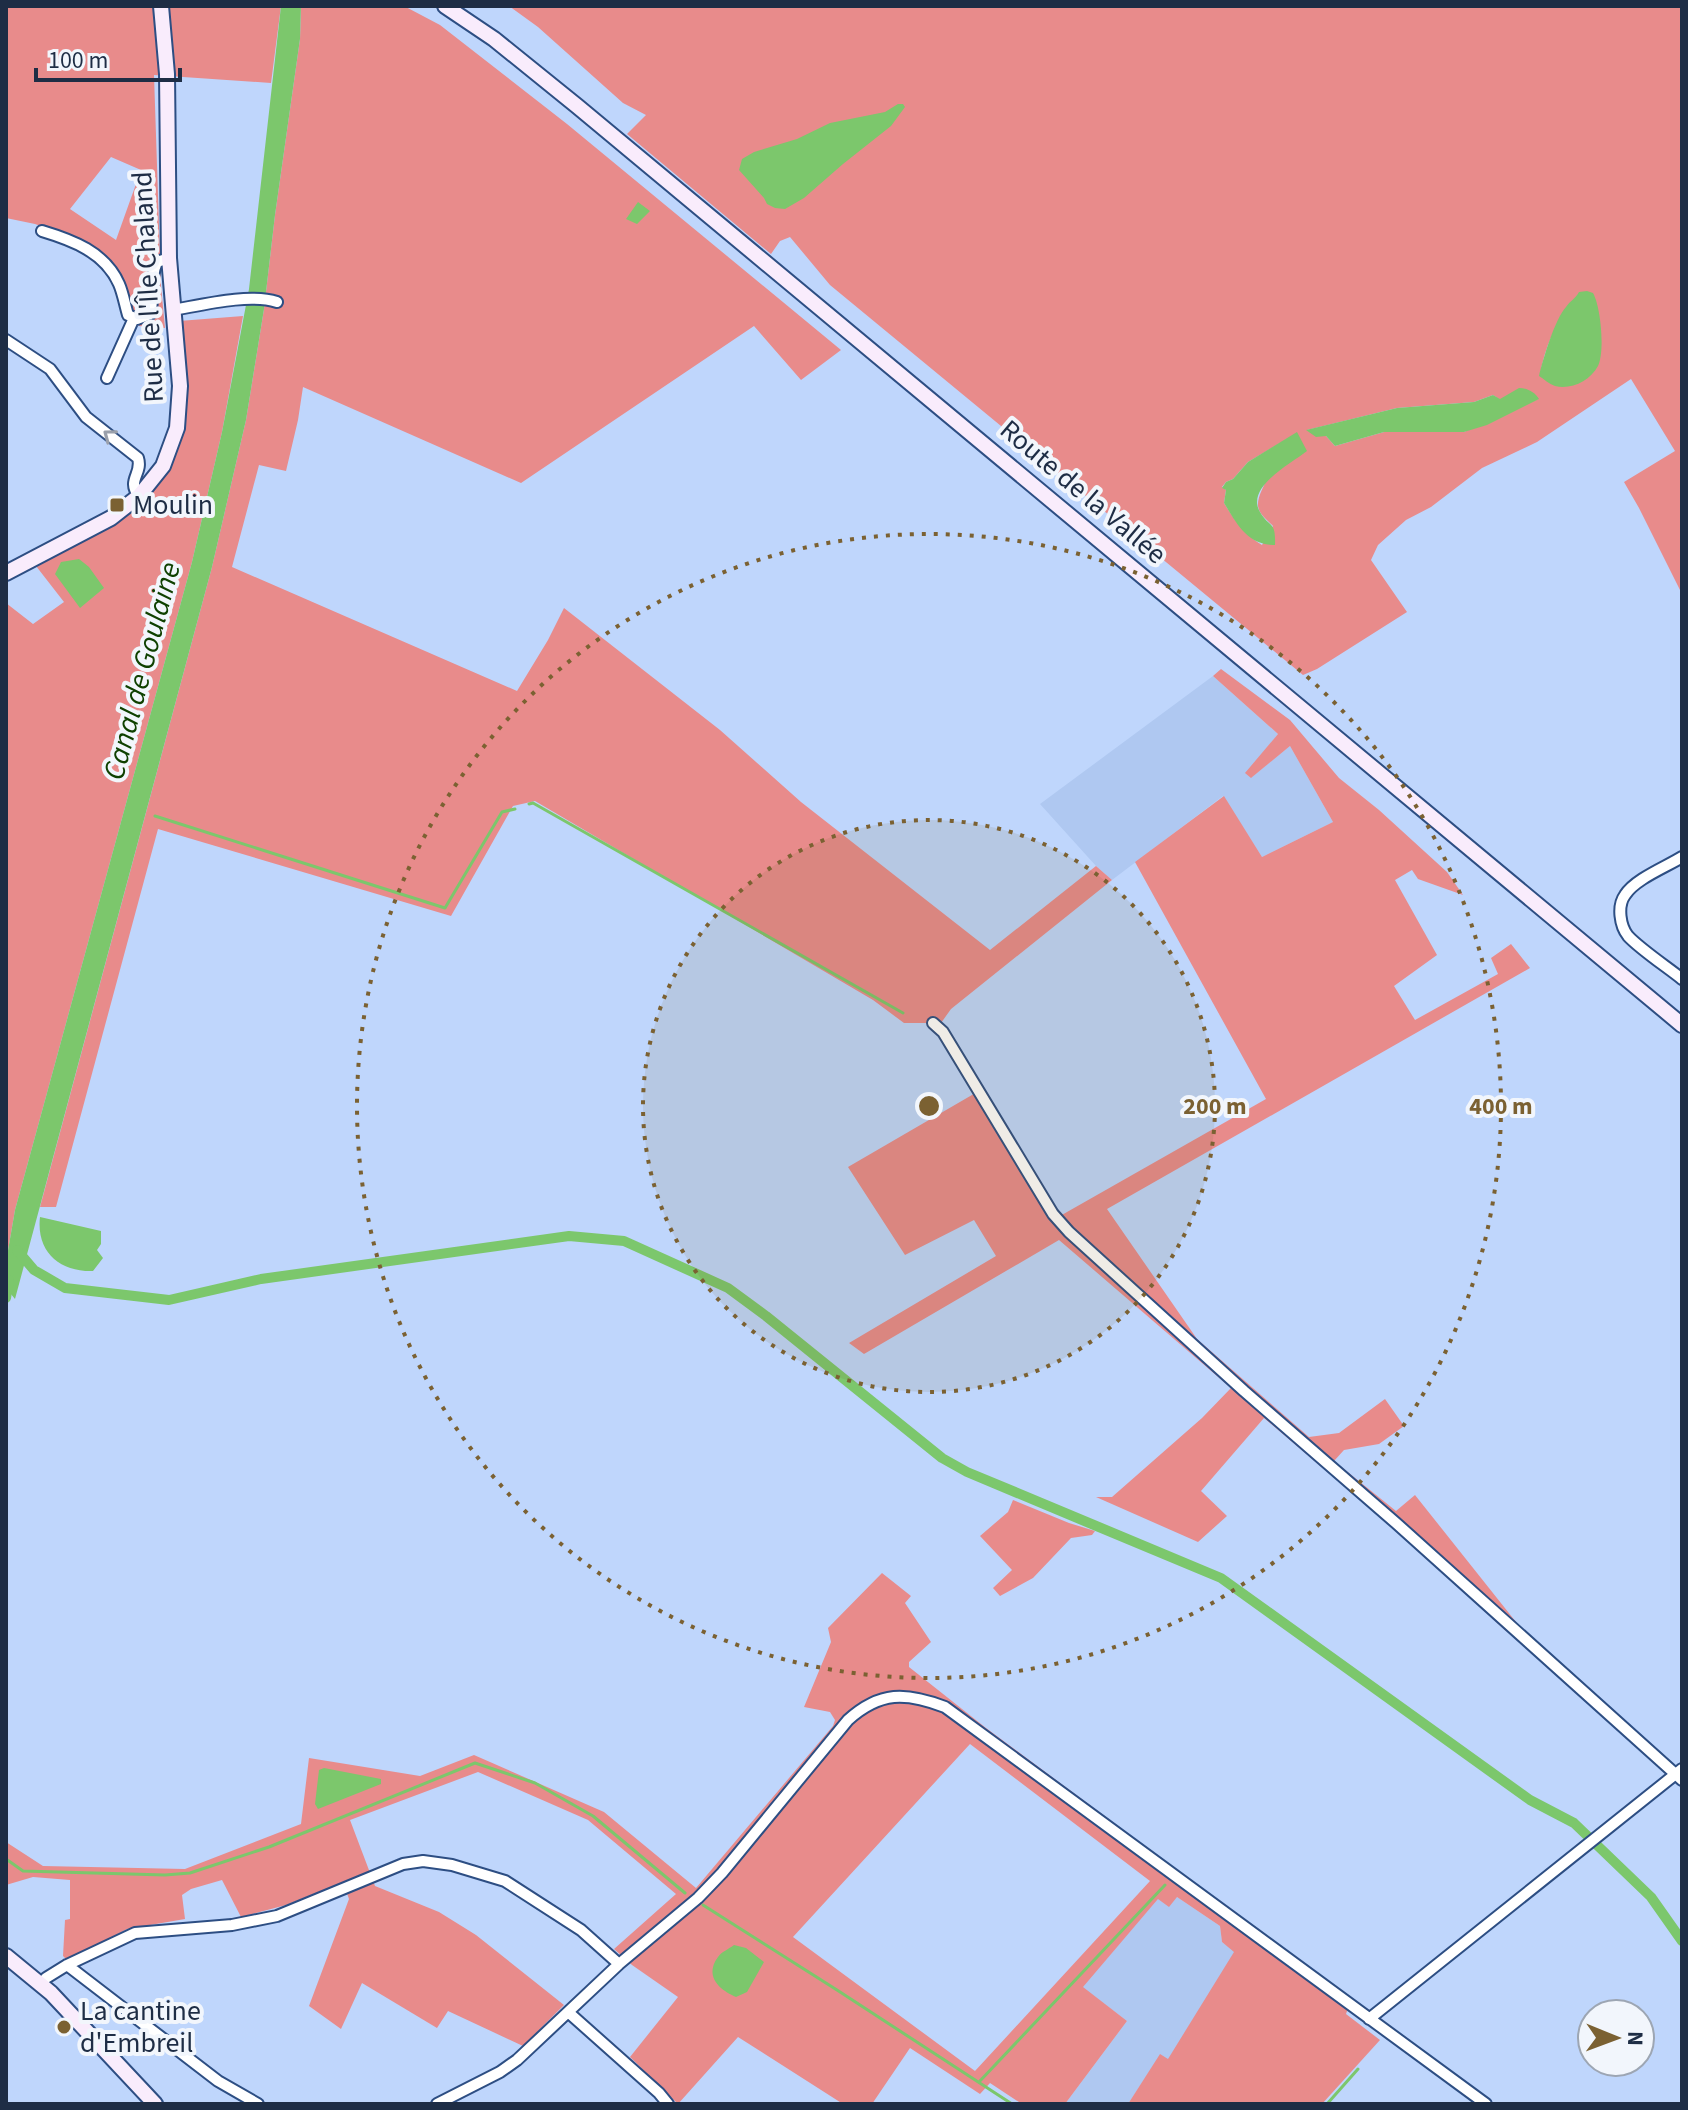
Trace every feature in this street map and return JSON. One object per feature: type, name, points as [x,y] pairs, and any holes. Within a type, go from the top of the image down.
[{"type":"main road","name":"Rue de l'Île Chaland","points":[[6,573],[111,518],[139,496],[163,466],[177,428],[180,386],[169,258],[167,74],[161,6]]},
{"type":"main road","name":"Route de la Vallée","points":[[445,6],[494,39],[577,106],[1682,1025]]},
{"type":"main road","points":[[6,1956],[70,2012],[155,2104]]},
{"type":"street","points":[[42,231],[89,249],[118,282],[128,315],[137,319],[150,314],[152,274],[157,262],[169,258]]},
{"type":"street","points":[[173,310],[233,300],[274,301]]},
{"type":"street","points":[[107,378],[134,318]]},
{"type":"street","points":[[6,340],[56,375],[86,417],[138,458],[133,487],[139,496]]},
{"type":"street","points":[[1682,857],[1637,883],[1624,895],[1621,903],[1621,924],[1628,936],[1682,979]]},
{"type":"street","points":[[933,1023],[943,1032],[1053,1214],[1069,1232],[1326,1464],[1680,1774],[1604,1830],[1369,2019]]},
{"type":"street","points":[[437,2104],[517,2060],[619,1964],[698,1898],[848,1720],[862,1708],[897,1696],[926,1700],[945,1707],[1486,2104]]},
{"type":"street","points":[[41,1984],[67,1965],[135,1933],[232,1925],[277,1916],[403,1864],[423,1861],[452,1865],[505,1881],[581,1930],[619,1964]]},
{"type":"street","points":[[67,1965],[218,2081],[258,2104]]},
{"type":"street","points":[[568,2012],[648,2082],[668,2104]]},
{"type":"shaded area","points":[[6,6],[281,6],[271,83],[154,75],[165,328],[139,326],[101,255],[85,242],[35,224],[6,218]],"holes":[[[111,157],[141,170],[116,240],[70,209]]]},
{"type":"shaded area","points":[[281,6],[301,6],[300,39],[246,420],[212,567],[15,1299],[6,1288],[6,1262],[15,1210],[192,562],[222,432],[249,289]]},
{"type":"shaded area","points":[[301,6],[404,6],[440,25],[567,124],[841,350],[801,380],[754,326],[521,483],[303,387],[286,471],[259,465],[232,567],[517,691],[564,608],[720,730],[801,802],[990,950],[1096,866],[1112,880],[951,1009],[941,1023],[904,1023],[873,1000],[535,801],[513,806],[451,916],[158,829],[56,1207],[40,1207],[212,567],[246,420],[300,39]]},
{"type":"shaded area","points":[[509,6],[1682,6],[1682,594],[1624,482],[1675,451],[1631,379],[1537,442],[1482,468],[1431,507],[1406,520],[1378,545],[1371,560],[1407,612],[1303,675],[830,285],[790,237],[780,241],[771,254],[627,134],[646,115],[623,103],[538,27]],"holes":[[[1574,301],[1540,376],[1552,336]],[[1493,395],[1499,399],[1538,399],[1464,432],[1384,432],[1335,446],[1326,436],[1307,430],[1397,408],[1474,402]],[[1297,433],[1267,479],[1259,499],[1260,512],[1273,526],[1262,545],[1240,527],[1224,503],[1226,490],[1222,487],[1248,462]]]},
{"type":"shaded area","points":[[898,104],[905,107],[891,126],[804,198],[785,209],[767,204],[739,170],[742,159],[754,152],[797,139],[830,123],[885,112]]},
{"type":"shaded area","points":[[638,202],[650,211],[637,224],[626,219]]},
{"type":"shaded area","points":[[1579,292],[1593,293],[1600,319],[1602,340],[1598,366],[1580,383],[1567,387],[1555,386],[1539,376],[1546,350],[1562,313]]},
{"type":"shaded area","points":[[243,316],[222,432],[192,562],[15,1210],[6,1262],[6,603],[33,624],[64,602],[36,566],[123,518],[147,495],[170,465],[180,444],[187,410],[179,321]]},
{"type":"shaded area","points":[[1519,388],[1530,391],[1539,399],[1487,425],[1464,432],[1384,432],[1335,446],[1326,436],[1316,437],[1306,430],[1397,408],[1474,402],[1493,395],[1500,399]]},
{"type":"shaded area","points":[[1297,432],[1307,451],[1272,477],[1259,494],[1257,503],[1260,512],[1273,528],[1275,537],[1275,545],[1265,544],[1244,532],[1224,503],[1226,490],[1222,488],[1248,462]]},
{"type":"shaded area","points":[[79,559],[104,588],[80,608],[55,574],[61,562]]},
{"type":"shaded area","points":[[1221,669],[1290,720],[1339,778],[1447,872],[1463,895],[1418,879],[1412,870],[1395,880],[1437,955],[1394,986],[1415,1020],[1498,974],[1491,958],[1511,944],[1530,968],[1107,1209],[1197,1339],[1309,1437],[1339,1433],[1385,1399],[1404,1426],[1379,1444],[1344,1450],[1334,1461],[1396,1511],[1415,1495],[1516,1622],[1506,1631],[1405,1538],[1264,1418],[1201,1491],[1227,1516],[1198,1542],[1096,1497],[1112,1497],[1202,1418],[1231,1388],[1059,1240],[864,1354],[849,1343],[996,1256],[974,1220],[905,1255],[848,1167],[984,1088],[1060,1216],[1266,1099],[1135,862],[1224,796],[1262,857],[1333,822],[1290,746],[1251,778],[1245,773],[1278,734],[1213,676]]},
{"type":"shaded area","points":[[1213,676],[1278,734],[1246,773],[1252,777],[1290,746],[1333,822],[1262,857],[1223,796],[1112,880],[1040,804]]},
{"type":"shaded area","points":[[40,1217],[101,1231],[101,1244],[97,1250],[103,1258],[93,1271],[70,1268],[53,1258],[42,1240]]},
{"type":"shaded area","points":[[1013,1500],[1095,1531],[1092,1535],[1071,1538],[1033,1578],[1000,1596],[993,1588],[1012,1570],[980,1536],[1008,1512]]},
{"type":"shaded area","points":[[882,1573],[911,1596],[905,1603],[931,1642],[909,1662],[909,1667],[986,1728],[1351,1999],[1346,2014],[1380,2040],[1322,2104],[1128,2104],[1160,2054],[1168,2059],[1234,1952],[1222,1942],[1220,1926],[1177,1897],[1169,1907],[1158,1899],[1083,1987],[1127,2021],[1065,2104],[1022,2104],[990,2083],[980,2094],[910,2048],[872,2104],[843,2104],[738,2037],[678,2104],[630,2057],[678,1997],[614,1949],[676,1894],[588,1820],[478,1772],[350,1820],[375,1886],[439,1912],[476,1935],[564,2005],[523,2046],[448,2011],[437,2028],[362,1983],[341,2029],[309,2006],[349,1899],[343,1882],[286,1905],[241,1917],[222,1880],[191,1889],[182,1895],[185,1919],[127,1929],[67,1960],[63,1956],[65,1920],[70,1919],[70,1880],[33,1877],[6,1885],[6,1842],[43,1866],[185,1869],[301,1824],[309,1758],[420,1776],[474,1755],[604,1812],[696,1888],[833,1726],[835,1720],[830,1712],[804,1707],[831,1642],[828,1628]],"holes":[[[970,1744],[1150,1881],[975,2071],[793,1937]]]},
{"type":"shaded area","points":[[324,1768],[381,1779],[381,1784],[318,1809],[315,1804],[319,1770]]},
{"type":"shaded area","points":[[1177,1897],[1220,1926],[1222,1942],[1235,1952],[1168,2060],[1160,2055],[1128,2104],[1065,2104],[1127,2021],[1082,1987],[1158,1899]]},
{"type":"shaded area","points":[[734,1945],[746,1948],[764,1962],[747,1992],[736,1997],[719,1986],[713,1976],[719,1955]]},
{"type":"waterway","points":[[529,804],[533,803],[903,1013]]},
{"type":"waterway","points":[[155,816],[445,908],[502,812],[515,809]]},
{"type":"waterway","points":[[17,1250],[34,1270],[65,1288],[169,1300],[261,1279],[569,1236],[624,1241],[728,1288],[942,1458],[967,1472],[1221,1578],[1530,1800],[1574,1823],[1651,1897],[1682,1941]]},
{"type":"waterway","points":[[6,1298],[9,1280]]},
{"type":"waterway","points":[[6,1859],[23,1871],[190,1873],[269,1847],[475,1763],[535,1783],[593,1816],[685,1893]]},
{"type":"waterway","points":[[979,2082],[1165,1885]]},
{"type":"waterway","points":[[703,1905],[1012,2104]]},
{"type":"waterway","points":[[1327,2104],[1358,2069]]},
{"type":"place","name":"Moulin","points":[[117,505]]},
{"type":"place","name":"La cantine d'Embreil","points":[[64,2027]]},
{"type":"water label","name":"Canal de Goulaine","points":[[142,671]]}]
